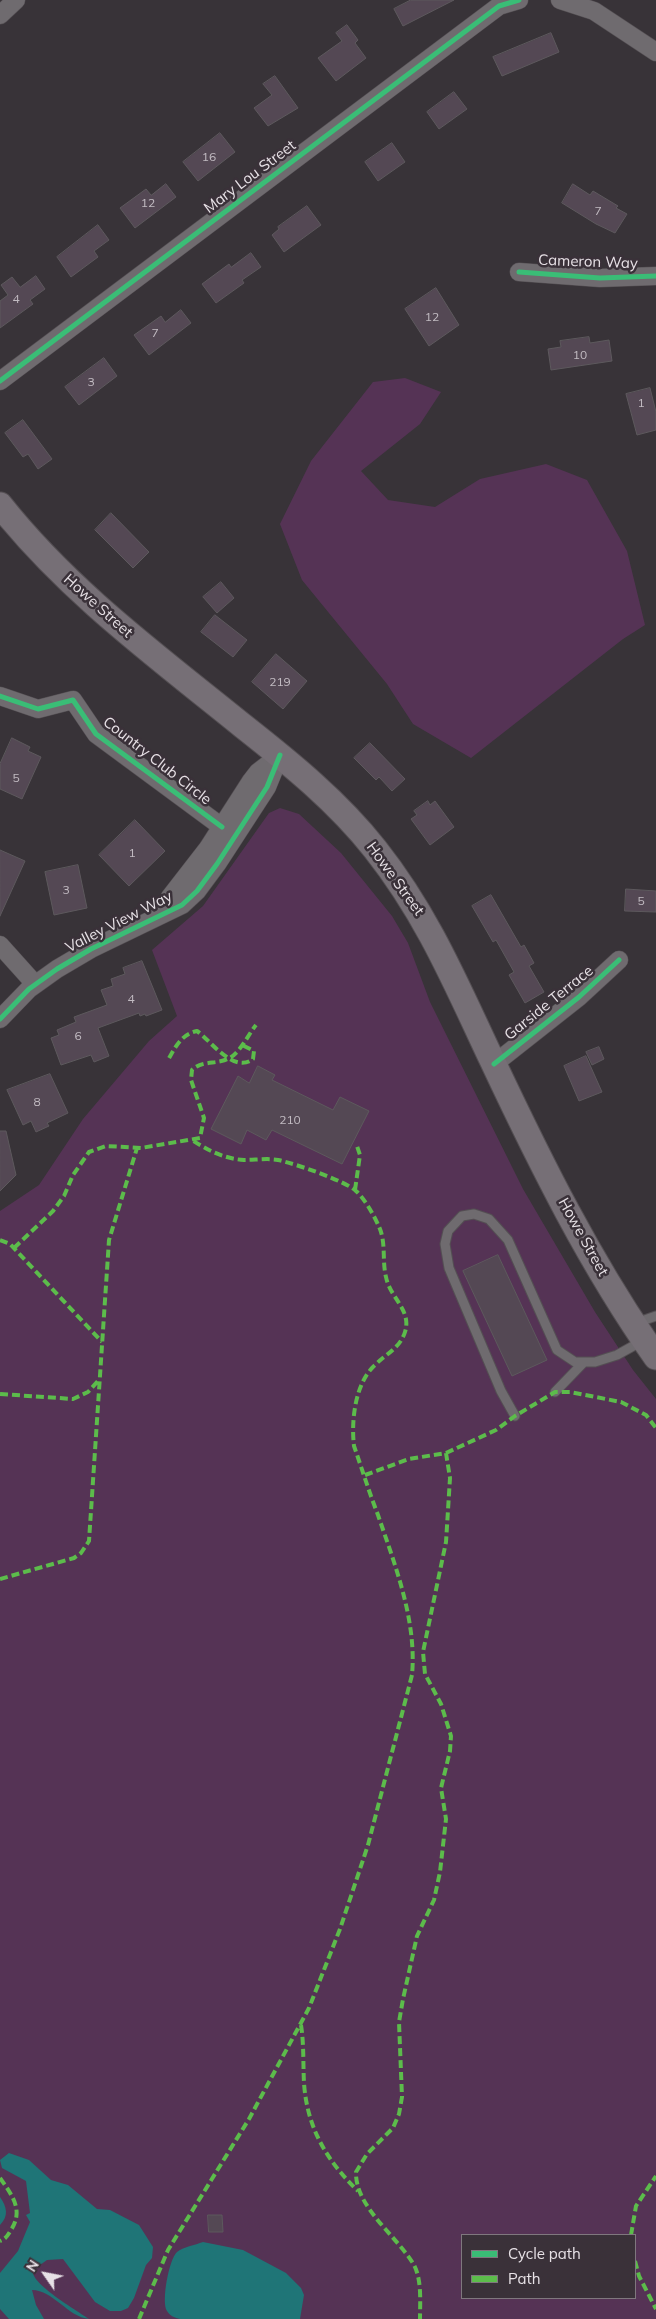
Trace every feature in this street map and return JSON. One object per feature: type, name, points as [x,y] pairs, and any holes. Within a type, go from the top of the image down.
[{"type":"main road","name":"Howe Street","points":[[0,506],[34,547],[97,607],[280,755],[374,847],[398,880],[440,949],[494,1064],[579,1232],[647,1334]]},
{"type":"street","points":[[0,15],[16,0]]},
{"type":"street","name":"Mary Lou Street","points":[[0,381],[500,6],[519,0]]},
{"type":"street","points":[[560,0],[594,11],[656,52]]},
{"type":"street","name":"Cameron Way","points":[[520,272],[600,278],[656,276]]},
{"type":"street","name":"Country Club Circle","points":[[0,696],[38,710],[74,700],[96,734],[230,824]]},
{"type":"street","name":"Valley View Way","points":[[0,1019],[35,984],[91,949],[164,912],[182,905],[197,891],[230,824],[267,787],[280,755]]},
{"type":"street","points":[[0,945],[35,984]]},
{"type":"street","name":"Garside Terrace","points":[[494,1064],[579,997],[618,960]]},
{"type":"lane","points":[[515,1416],[501,1391],[449,1268],[445,1244],[448,1231],[462,1216],[474,1214],[489,1219],[508,1240],[557,1350],[575,1362],[595,1362],[618,1355],[647,1334]]},
{"type":"lane","points":[[555,1392],[584,1362]]},
{"type":"shaded area","points":[[405,378],[441,392],[420,424],[361,471],[388,500],[435,507],[480,479],[546,464],[587,480],[627,551],[645,625],[623,639],[471,758],[413,724],[387,684],[302,580],[280,524],[311,461],[373,382]]},
{"type":"shaded area","points":[[280,808],[299,814],[341,853],[392,916],[408,943],[430,1002],[523,1189],[595,1312],[633,1370],[656,1399],[656,2319],[0,2319],[0,1211],[39,1185],[83,1119],[149,1041],[177,1016],[152,950],[203,906],[269,813]]},
{"type":"water","points":[[9,2153],[29,2160],[51,2180],[68,2185],[97,2209],[110,2210],[139,2225],[153,2247],[152,2258],[146,2265],[134,2298],[128,2308],[121,2311],[110,2311],[95,2302],[63,2259],[47,2260],[33,2270],[34,2276],[46,2289],[89,2319],[74,2314],[47,2294],[32,2290],[36,2305],[44,2319],[9,2319],[0,2309],[0,2273],[18,2251],[30,2222],[26,2215],[30,2213],[26,2181],[2,2168],[0,2160]]},
{"type":"water","points":[[0,2197],[4,2204],[6,2215],[0,2225]]},
{"type":"water","points":[[203,2242],[243,2250],[286,2273],[301,2288],[304,2295],[300,2319],[180,2319],[171,2315],[165,2306],[165,2290],[174,2256],[182,2249]]},
{"type":"building","points":[[411,0],[454,0],[403,26],[394,9]]},
{"type":"building","points":[[347,25],[358,40],[355,43],[366,58],[336,81],[318,58],[342,41],[336,33]]},
{"type":"building","points":[[551,33],[559,52],[502,76],[493,57]]},
{"type":"building","points":[[275,76],[298,108],[268,126],[254,108],[272,95],[263,84]]},
{"type":"building","points":[[454,92],[467,109],[439,129],[427,112]]},
{"type":"building","points":[[220,133],[235,152],[198,181],[183,162]]},
{"type":"building","points":[[392,143],[405,162],[378,181],[365,162]]},
{"type":"building","points":[[166,184],[176,197],[135,228],[120,208],[146,189],[151,195]]},
{"type":"building","points":[[573,184],[590,195],[593,191],[618,206],[616,208],[627,214],[615,233],[596,224],[562,203]]},
{"type":"building","points":[[307,206],[321,225],[284,252],[272,235],[279,229],[278,227]]},
{"type":"building","points":[[98,225],[109,240],[94,251],[98,257],[71,277],[57,257]]},
{"type":"building","points":[[251,253],[261,267],[242,280],[244,283],[216,303],[202,284],[229,264],[231,267]]},
{"type":"building","points":[[36,276],[45,289],[30,300],[33,304],[0,328],[0,301],[8,295],[1,285],[12,277],[20,287]]},
{"type":"building","points":[[436,288],[459,325],[429,346],[405,309]]},
{"type":"building","points":[[181,310],[191,323],[149,355],[134,335],[161,316],[165,322]]},
{"type":"building","points":[[589,337],[590,343],[609,340],[612,361],[551,370],[548,349],[561,347],[560,341]]},
{"type":"building","points":[[104,358],[117,376],[79,405],[65,387]]},
{"type":"building","points":[[650,388],[656,412],[656,430],[637,435],[626,394]]},
{"type":"building","points":[[23,420],[52,459],[38,469],[28,454],[23,457],[5,433]]},
{"type":"building","points":[[111,513],[149,552],[133,568],[95,530]]},
{"type":"building","points":[[221,582],[234,598],[217,613],[203,597]]},
{"type":"building","points":[[215,615],[247,640],[233,657],[201,632]]},
{"type":"building","points":[[276,654],[307,681],[283,709],[252,682]]},
{"type":"building","points":[[12,738],[30,747],[28,751],[41,757],[22,799],[0,789],[0,764]]},
{"type":"building","points":[[370,743],[405,779],[392,791],[379,777],[376,780],[354,758]]},
{"type":"building","points":[[428,801],[430,805],[435,801],[454,827],[430,845],[411,819],[417,815],[414,811]]},
{"type":"building","points":[[135,820],[165,851],[129,886],[99,855]]},
{"type":"building","points":[[0,850],[25,861],[0,916]]},
{"type":"building","points":[[78,865],[87,908],[54,915],[45,872]]},
{"type":"building","points":[[626,889],[656,891],[656,912],[625,911]]},
{"type":"building","points":[[491,895],[521,947],[524,945],[534,963],[529,966],[544,992],[525,1003],[509,975],[514,972],[496,940],[493,942],[472,906]]},
{"type":"building","points":[[142,961],[162,1010],[146,1016],[145,1014],[140,1016],[139,1013],[98,1028],[109,1056],[94,1062],[91,1055],[61,1065],[51,1038],[59,1035],[57,1030],[76,1022],[74,1017],[107,1005],[101,990],[113,986],[111,979],[125,974],[123,968]]},
{"type":"building","points":[[599,1047],[604,1059],[592,1065],[586,1052]]},
{"type":"building","points":[[586,1056],[602,1092],[579,1101],[564,1066]]},
{"type":"building","points":[[258,1066],[275,1075],[272,1080],[333,1110],[340,1097],[369,1111],[342,1164],[272,1130],[266,1140],[247,1130],[241,1144],[211,1129],[238,1076],[249,1083]]},
{"type":"building","points":[[50,1074],[68,1113],[47,1123],[49,1126],[36,1132],[31,1121],[23,1125],[7,1090]]},
{"type":"building","points":[[0,1131],[6,1131],[16,1175],[0,1191]]},
{"type":"building","points":[[498,1255],[547,1360],[512,1376],[463,1271]]},
{"type":"building","points":[[208,2215],[222,2215],[223,2232],[209,2232]]},
{"type":"marked path","points":[[14,1248],[53,1211],[64,1196],[73,1175],[89,1152],[106,1146],[141,1148],[200,1138],[204,1118],[191,1080],[192,1070],[199,1065],[230,1058],[239,1050],[256,1025]]},
{"type":"marked path","points":[[169,1058],[183,1038],[197,1031],[223,1054],[238,1062],[246,1063],[253,1059],[254,1051],[242,1045]]},
{"type":"marked path","points":[[139,2319],[168,2250],[249,2119],[309,2008],[340,1929],[368,1845],[412,1675],[413,1655],[408,1614],[403,1594],[354,1446],[353,1436],[356,1403],[363,1382],[375,1365],[400,1342],[405,1332],[406,1317],[386,1277],[380,1229],[370,1208],[359,1194],[342,1182],[307,1168],[278,1160],[230,1158],[192,1140]]},
{"type":"marked path","points":[[355,1190],[360,1155],[357,1146]]},
{"type":"marked path","points":[[0,1579],[74,1558],[81,1553],[89,1541],[109,1240],[137,1148]]},
{"type":"marked path","points":[[0,1240],[10,1244],[102,1342]]},
{"type":"marked path","points":[[0,1394],[73,1399],[88,1392],[98,1381]]},
{"type":"marked path","points":[[446,1453],[496,1430],[555,1392],[570,1392],[621,1402],[646,1415],[656,1428]]},
{"type":"marked path","points":[[365,1475],[409,1459],[446,1453],[450,1478],[446,1542],[423,1652],[425,1674],[441,1704],[451,1736],[450,1751],[441,1788],[446,1819],[440,1872],[434,1900],[417,1936],[399,2022],[402,2097],[399,2114],[393,2128],[367,2154],[356,2172],[362,2197],[369,2209],[407,2254],[417,2271],[420,2319]]},
{"type":"marked path","points":[[301,2025],[304,2083],[309,2115],[328,2156],[358,2191]]},
{"type":"marked path","points":[[631,2234],[636,2206],[656,2176]]},
{"type":"marked path","points":[[0,2178],[9,2190],[16,2209],[15,2223],[9,2234],[0,2241]]},
{"type":"marked path","points":[[636,2265],[639,2276],[656,2309]]},
{"type":"cycle path","points":[[0,381],[499,6],[519,0]]},
{"type":"cycle path","points":[[519,272],[600,278],[656,276]]},
{"type":"cycle path","points":[[0,696],[38,709],[73,700],[96,734],[222,827]]},
{"type":"cycle path","points":[[0,1019],[29,989],[57,969],[91,949],[182,905],[197,891],[217,864],[267,787],[280,755]]},
{"type":"cycle path","points":[[494,1064],[579,997],[619,960]]}]
